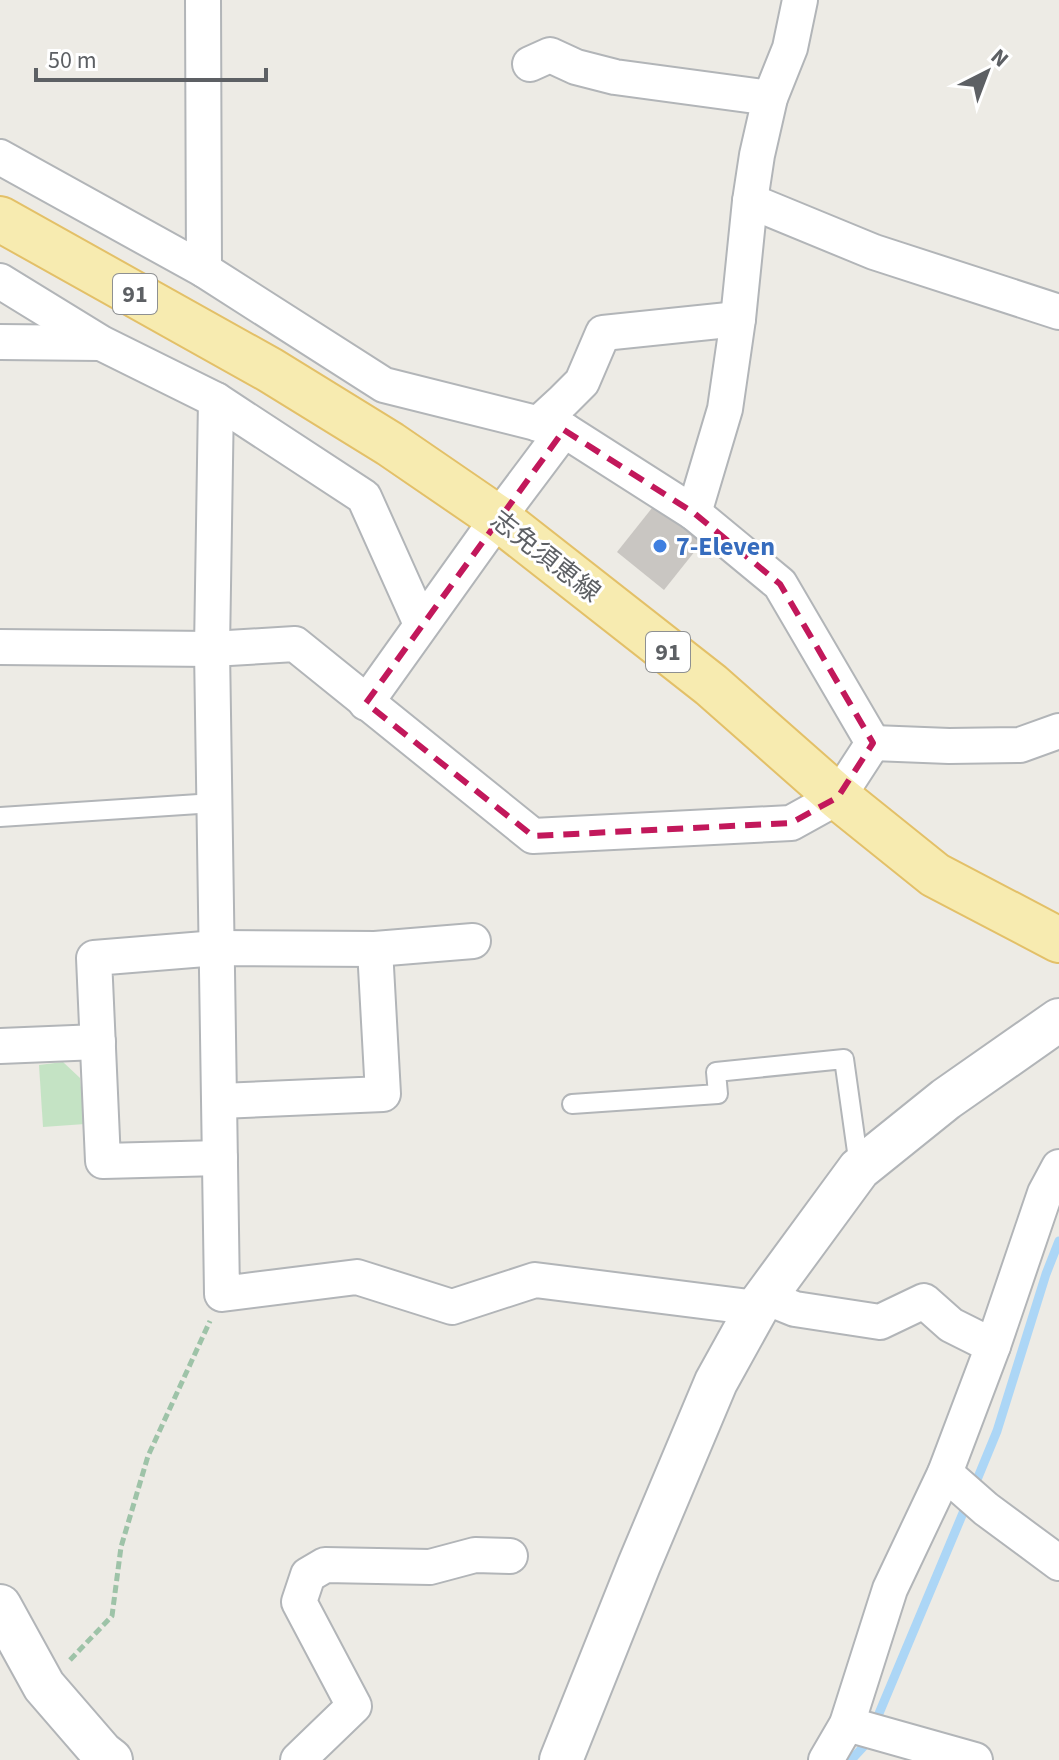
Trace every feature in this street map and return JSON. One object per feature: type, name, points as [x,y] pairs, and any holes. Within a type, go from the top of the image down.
[{"type":"main road","name":"志免須恵線","points":[[0,219],[270,370],[390,444],[498,518],[711,685],[838,797],[935,875],[1059,940]]},
{"type":"street","points":[[203,0],[204,270]]},
{"type":"street","points":[[694,513],[725,409],[757,155],[770,98],[790,48],[800,0]]},
{"type":"street","points":[[530,64],[550,55],[576,67],[615,77],[770,98]]},
{"type":"street","points":[[0,157],[204,270],[384,385],[551,427],[694,513],[780,584],[873,743]]},
{"type":"street","points":[[750,201],[874,252],[1059,312]]},
{"type":"street","points":[[0,281],[101,343],[216,400],[364,497],[421,624]]},
{"type":"street","points":[[366,703],[498,518],[563,401],[582,382],[603,333],[738,319]]},
{"type":"street","points":[[0,342],[101,343]]},
{"type":"street","points":[[216,400],[212,649],[222,1294],[357,1277],[452,1307],[535,1280],[761,1303],[880,1322],[924,1301],[951,1325],[993,1346]]},
{"type":"street","points":[[0,647],[212,649],[295,644],[533,836],[791,823],[838,797],[873,743]]},
{"type":"street","points":[[873,743],[1020,745],[1059,731]]},
{"type":"street","points":[[220,1158],[103,1161],[94,958],[217,948],[375,949],[473,941]]},
{"type":"street","points":[[220,1101],[383,1094],[375,949]]},
{"type":"street","points":[[561,1760],[716,1382],[761,1303],[859,1169],[946,1099],[1056,1030]]},
{"type":"street","points":[[0,1046],[98,1042]]},
{"type":"street","points":[[826,1760],[847,1724],[890,1589],[964,1490],[993,1346],[1045,1193],[1059,1167]]},
{"type":"street","points":[[964,1490],[1059,1563]]},
{"type":"street","points":[[298,1760],[354,1706],[299,1602],[308,1575],[325,1565],[430,1567],[475,1555],[510,1556]]},
{"type":"street","points":[[0,1606],[44,1686],[111,1760]]},
{"type":"street","points":[[847,1724],[975,1760]]},
{"type":"lane","points":[[0,817],[214,803]]},
{"type":"lane","points":[[572,1104],[718,1094],[716,1072],[844,1059],[859,1169]]},
{"type":"path","points":[[44,1686],[112,1616],[121,1547],[148,1456],[222,1294]]},
{"type":"highlighted area","points":[[564,430],[694,513],[780,584],[873,743],[838,797],[791,823],[533,836],[366,703]]},
{"type":"green space","points":[[63,1062],[80,1078],[85,1124],[43,1127],[39,1065]]},
{"type":"building","name":"7-Eleven","points":[[656,503],[703,541],[664,590],[617,552]]},
{"type":"waterway","points":[[974,1487],[997,1431],[1059,1241]]},
{"type":"waterway","points":[[875,1723],[968,1501]]},
{"type":"waterway","points":[[851,1760],[869,1737]]},
{"type":"place","name":"7-Eleven","points":[[660,546]]}]
